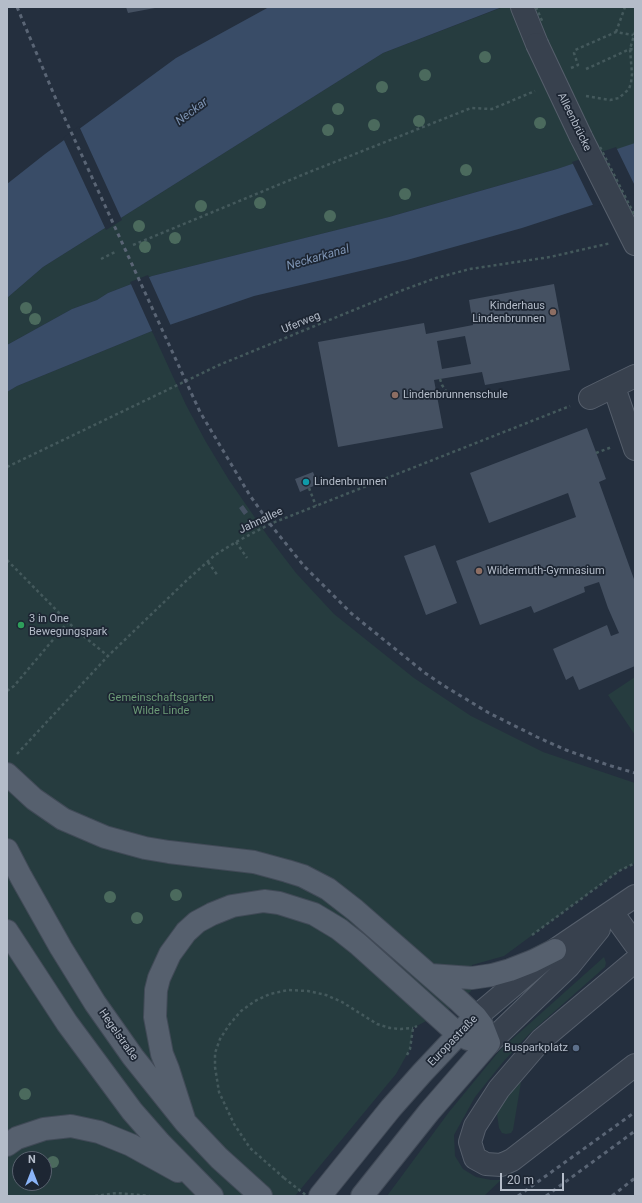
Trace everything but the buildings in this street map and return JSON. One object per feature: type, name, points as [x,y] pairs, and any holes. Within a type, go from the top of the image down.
[{"type":"main road","points":[[11,765],[34,799],[63,819],[100,835],[124,843],[169,852],[254,862],[303,876],[328,889],[355,910],[476,1017],[482,1025],[489,1043]]},
{"type":"main road","name":"Hegelstraße","points":[[7,850],[61,948],[95,1003],[133,1057],[185,1122],[219,1158],[261,1196]]},
{"type":"main road","points":[[185,1122],[162,1054],[155,1017],[156,990],[159,978],[170,954],[186,932],[197,922],[232,906],[264,901],[279,903],[314,914],[339,929],[358,944],[458,1034],[468,1039],[489,1043]]},
{"type":"main road","points":[[7,931],[46,993],[132,1111],[196,1181],[212,1196]]},
{"type":"main road","points":[[430,975],[472,978],[492,975],[525,964],[555,950]]},
{"type":"main road","name":"Europastraße","points":[[320,1196],[378,1124],[458,1034],[476,1017]]},
{"type":"main road","name":"Europastraße","points":[[362,1196],[429,1112],[489,1043]]},
{"type":"main road","points":[[7,1145],[17,1138],[44,1129],[71,1126],[99,1132],[131,1145],[196,1181]]},
{"type":"street","name":"Alleenbrücke","points":[[522,7],[537,44],[628,238]]},
{"type":"street","points":[[590,398],[635,376]]},
{"type":"street","points":[[614,387],[635,449]]},
{"type":"street","name":"Europastraße","points":[[476,1017],[555,950],[635,896]]},
{"type":"street","points":[[612,912],[635,944]]},
{"type":"street","name":"Europastraße","points":[[489,1043],[569,966],[612,912]]},
{"type":"street","points":[[635,961],[541,1040],[499,1089],[475,1126],[470,1142],[475,1158],[486,1164],[502,1165],[512,1160],[635,1065]]},
{"type":"path","points":[[616,32],[625,7]]},
{"type":"path","points":[[560,92],[610,100],[619,98],[624,94],[631,83],[632,66],[630,49],[634,34],[616,32],[575,50],[574,53],[578,65],[571,68]]},
{"type":"path","points":[[586,69],[630,49],[635,50]]},
{"type":"path","points":[[133,244],[471,108],[492,109],[535,91]]},
{"type":"path","name":"Uferweg","points":[[7,467],[219,365],[416,285],[470,269],[550,257],[628,238]]},
{"type":"path","points":[[102,259],[115,252]]},
{"type":"path","points":[[440,379],[451,399]]},
{"type":"path","name":"Jahnallee","points":[[11,765],[108,656],[187,580],[208,562],[236,542],[270,524],[590,398]]},
{"type":"path","points":[[309,488],[316,506]]},
{"type":"path","points":[[236,542],[247,558]]},
{"type":"path","points":[[7,560],[68,622],[108,656]]},
{"type":"path","points":[[208,562],[218,576]]},
{"type":"path","points":[[7,691],[14,686],[68,622]]},
{"type":"path","points":[[307,1196],[250,1148],[234,1124],[219,1092],[215,1066],[216,1053],[220,1039],[228,1025],[255,1001],[270,994],[288,990],[308,991],[326,995],[377,1024],[390,1028],[413,1028]]},
{"type":"path","points":[[95,1196],[117,1193],[150,1196]]},
{"type":"green space","points":[[503,7],[635,7],[635,144],[557,169],[389,217],[152,276],[108,293],[97,300],[72,309],[7,345],[7,298],[43,267],[383,53]]},
{"type":"green space","name":"Gemeinschaftsgarten Wilde Linde","points":[[152,331],[186,405],[229,480],[267,535],[296,573],[334,614],[414,678],[471,716],[543,752],[635,783],[635,863],[619,871],[504,956],[472,965],[471,991],[451,1008],[413,1028],[410,1049],[396,1074],[295,1196],[7,1196],[7,392],[17,386]]},
{"type":"green space","points":[[635,677],[635,735],[608,695]]},
{"type":"green space","points":[[604,957],[606,963],[605,967],[530,1033],[503,1062],[475,1097],[454,1135],[455,1156],[463,1169],[476,1177],[501,1180],[484,1196],[387,1196],[449,1112],[500,1050]]},
{"type":"green space","points":[[519,1081],[521,1082],[513,1130],[511,1133],[502,1133],[499,1128],[497,1114],[502,1104]]},
{"type":"water","name":"Neckar","points":[[269,7],[502,7],[383,53],[43,267],[7,298],[7,184],[45,154],[176,58]]},
{"type":"water","name":"Neckarkanal","points":[[635,143],[635,191],[522,228],[407,260],[254,296],[152,331],[17,386],[7,392],[7,345],[72,309],[97,300],[108,293],[152,276],[389,217],[557,169]]},
{"type":"pier","points":[[79,126],[122,220],[106,230],[63,138]]},
{"type":"pier","points":[[616,147],[635,186],[635,194],[594,207],[572,162]]},
{"type":"pier","points":[[148,275],[171,326],[153,333],[130,282]]},
{"type":"railway","points":[[17,7],[55,97],[200,412],[249,494],[270,524],[304,566],[352,614],[425,673],[489,713],[537,737],[566,750],[635,773]]},
{"type":"railway","points":[[518,1196],[635,1112]]},
{"type":"railway","points":[[546,1196],[635,1131]]},
{"type":"railway","points":[[612,1196],[635,1178]]},
{"type":"place","name":"Kinderhaus Lindenbrunnen","points":[[553,312]]},
{"type":"place","name":"Lindenbrunnenschule","points":[[395,395]]},
{"type":"place","name":"Lindenbrunnen","points":[[306,482]]},
{"type":"place","name":"Wildermuth-Gymnasium","points":[[479,571]]},
{"type":"place","name":"3 in One Bewegungspark","points":[[21,625]]},
{"type":"place","name":"Busparkplatz","points":[[576,1048]]}]
